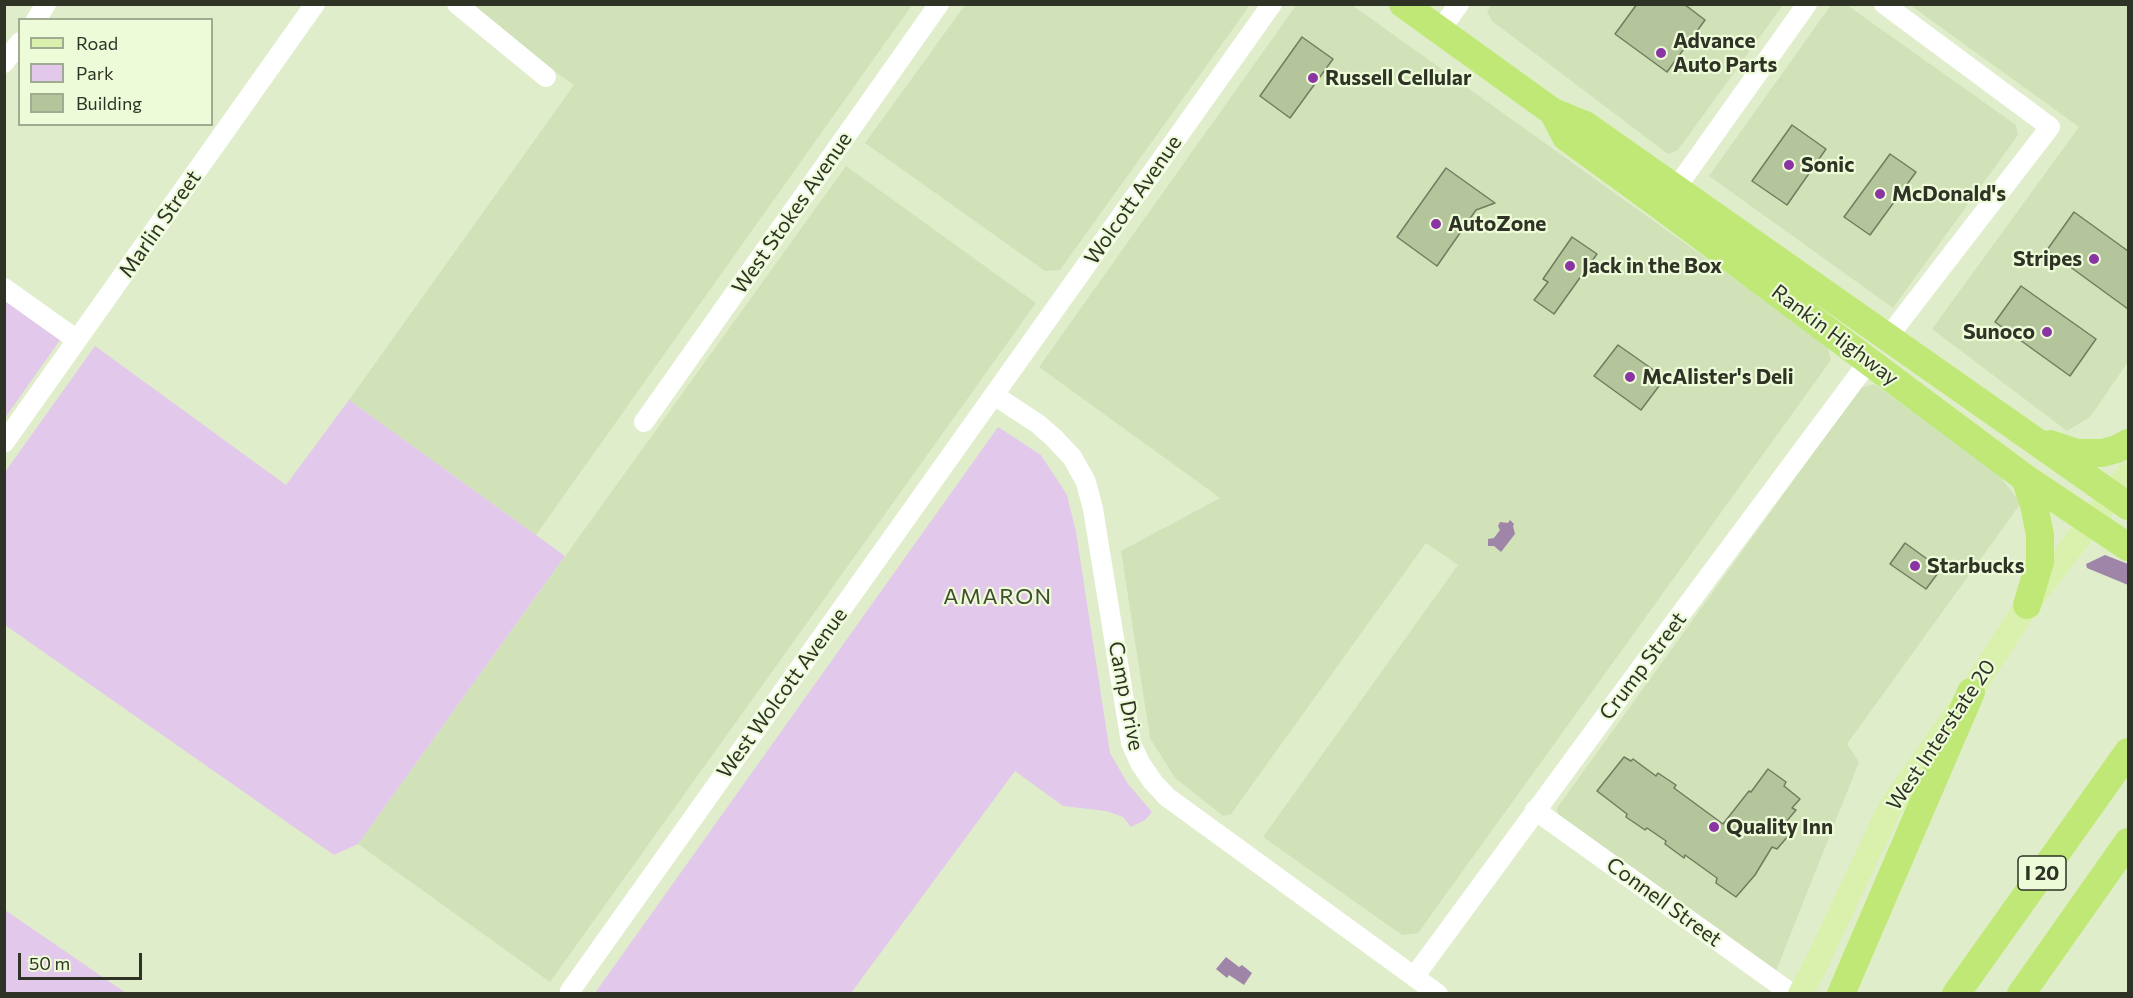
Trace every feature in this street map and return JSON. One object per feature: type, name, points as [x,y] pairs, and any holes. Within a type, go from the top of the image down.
[{"type":"highway","name":"Rankin Highway","points":[[1403,4],[1553,112],[1585,125],[1753,274],[2025,478],[2128,547]]},
{"type":"highway","name":"Rankin Highway","points":[[1669,198],[1888,337],[2036,440],[2124,492]]},
{"type":"highway","points":[[1753,274],[1782,276],[1868,336],[1888,337]]},
{"type":"highway","points":[[1869,361],[1907,361],[1979,411],[2003,417]]},
{"type":"highway","points":[[2036,440],[2077,453],[2102,453],[2128,443]]},
{"type":"highway","points":[[2025,478],[2034,505],[2040,536],[2040,562],[2027,605]]},
{"type":"highway","points":[[1841,993],[1971,692]]},
{"type":"highway","name":"I 20","points":[[1956,993],[2128,752]]},
{"type":"highway","name":"I 20","points":[[2021,993],[2128,842]]},
{"type":"main road","name":"West Interstate 20","points":[[1800,993],[1890,808],[1971,692],[2027,605],[2092,522],[2124,492]]},
{"type":"street","points":[[37,18],[46,4]]},
{"type":"street","name":"Marlin Street","points":[[4,443],[315,4]]},
{"type":"street","points":[[457,4],[546,77]]},
{"type":"street","name":"West Stokes Avenue","points":[[644,422],[939,4]]},
{"type":"street","name":"Wolcott Avenue","points":[[994,395],[1272,4]]},
{"type":"street","points":[[1440,30],[1459,4]]},
{"type":"street","points":[[1669,198],[1807,4]]},
{"type":"street","points":[[1884,4],[2050,127],[1888,337]]},
{"type":"street","points":[[4,63],[18,45]]},
{"type":"street","points":[[4,288],[77,340]]},
{"type":"street","name":"Crump Street","points":[[1417,974],[1535,810],[1869,361]]},
{"type":"street","name":"Camp Drive","points":[[994,395],[1038,424],[1053,437],[1072,457],[1086,482],[1093,509],[1131,743],[1140,763],[1153,782],[1167,797],[1417,974],[1438,993]]},
{"type":"street","name":"West Wolcott Avenue","points":[[570,991],[994,395]]},
{"type":"street","name":"Connell Street","points":[[1535,810],[1792,993]]},
{"type":"shaded area","points":[[1297,4],[1352,5],[1827,345],[1831,360],[1418,933],[1402,935],[1263,837],[1458,565],[1426,543],[1231,814],[1223,816],[1175,778],[1150,738],[1121,551],[1220,498],[1039,367]]},
{"type":"shaded area","points":[[1492,4],[1783,5],[1678,150],[1668,154],[1492,21],[1487,11]]},
{"type":"shaded area","points":[[462,5],[912,5],[536,535],[349,400],[574,85]]},
{"type":"shaded area","points":[[965,5],[1250,5],[1060,270],[1045,271],[865,143]]},
{"type":"shaded area","points":[[1831,5],[1847,5],[2016,125],[2018,135],[1893,308],[1709,176]]},
{"type":"shaded area","points":[[1910,5],[2128,5],[2128,362],[2090,417],[2067,431],[1932,329],[2079,127]]},
{"type":"shaded area","points":[[846,166],[1036,303],[550,982],[358,844]]},
{"type":"shaded area","points":[[1874,384],[1994,469],[2021,503],[1847,744],[1859,762],[1776,971],[1558,817],[1557,808],[1860,388]]},
{"type":"shaded area","points":[[1510,520],[1514,524],[1515,534],[1501,552],[1494,546],[1488,546],[1488,539],[1494,538],[1500,530],[1498,526],[1500,522],[1508,523]]},
{"type":"shaded area","points":[[2105,555],[2128,564],[2128,585],[2087,568],[2086,564]]},
{"type":"shaded area","points":[[1226,957],[1252,973],[1244,985],[1229,975],[1227,978],[1216,969]]},
{"type":"green space","points":[[5,301],[60,340],[5,418]]},
{"type":"green space","points":[[95,346],[286,485],[349,400],[565,556],[358,844],[334,855],[5,625],[5,472]]},
{"type":"green space","points":[[998,427],[1041,455],[1067,495],[1076,532],[1110,753],[1128,784],[1152,812],[1145,820],[1131,827],[1123,817],[1106,811],[1063,806],[1015,771],[851,993],[595,993]]},
{"type":"green space","points":[[5,910],[126,993],[5,993]]},
{"type":"building","name":"Advance Auto Parts","points":[[1637,4],[1684,4],[1705,20],[1667,72],[1615,34]]},
{"type":"building","points":[[1302,37],[1333,59],[1290,118],[1260,96]]},
{"type":"building","name":"Sonic","points":[[1792,125],[1826,149],[1787,205],[1752,181]]},
{"type":"building","name":"McDonald's","points":[[1890,154],[1916,172],[1870,235],[1844,217]]},
{"type":"building","name":"AutoZone","points":[[1446,168],[1495,203],[1476,210],[1437,266],[1397,237]]},
{"type":"building","name":"Stripes","points":[[2074,212],[2128,251],[2128,309],[2047,250]]},
{"type":"building","name":"Jack in the Box","points":[[1572,237],[1597,254],[1554,314],[1534,300],[1548,282],[1543,279]]},
{"type":"building","name":"Sunoco","points":[[2021,286],[2096,339],[2070,376],[1995,322]]},
{"type":"building","name":"McAlister's Deli","points":[[1618,345],[1665,378],[1641,410],[1594,376]]},
{"type":"building","name":"Starbucks","points":[[1905,543],[1941,569],[1926,589],[1890,564]]},
{"type":"building","name":"Quality Inn","points":[[1624,757],[1631,761],[1633,759],[1656,776],[1658,773],[1676,785],[1674,788],[1723,824],[1768,769],[1786,782],[1784,786],[1800,799],[1792,808],[1796,810],[1786,822],[1789,824],[1784,831],[1789,835],[1777,849],[1772,847],[1755,875],[1736,897],[1716,883],[1717,878],[1685,855],[1684,858],[1665,844],[1666,841],[1647,828],[1645,830],[1626,817],[1627,814],[1597,791]]},
{"type":"place","name":"Advance Auto Parts","points":[[1661,53]]},
{"type":"place","name":"Russell Cellular","points":[[1313,78]]},
{"type":"place","name":"Sonic","points":[[1789,165]]},
{"type":"place","name":"McDonald's","points":[[1880,194]]},
{"type":"place","name":"AutoZone","points":[[1436,224]]},
{"type":"place","name":"Stripes","points":[[2094,259]]},
{"type":"place","name":"Jack in the Box","points":[[1570,266]]},
{"type":"place","name":"Sunoco","points":[[2047,332]]},
{"type":"place","name":"McAlister's Deli","points":[[1630,377]]},
{"type":"place","name":"Starbucks","points":[[1915,566]]},
{"type":"place","name":"Quality Inn","points":[[1714,827]]},
{"type":"district","name":"AMARON","points":[[998,597]]}]
